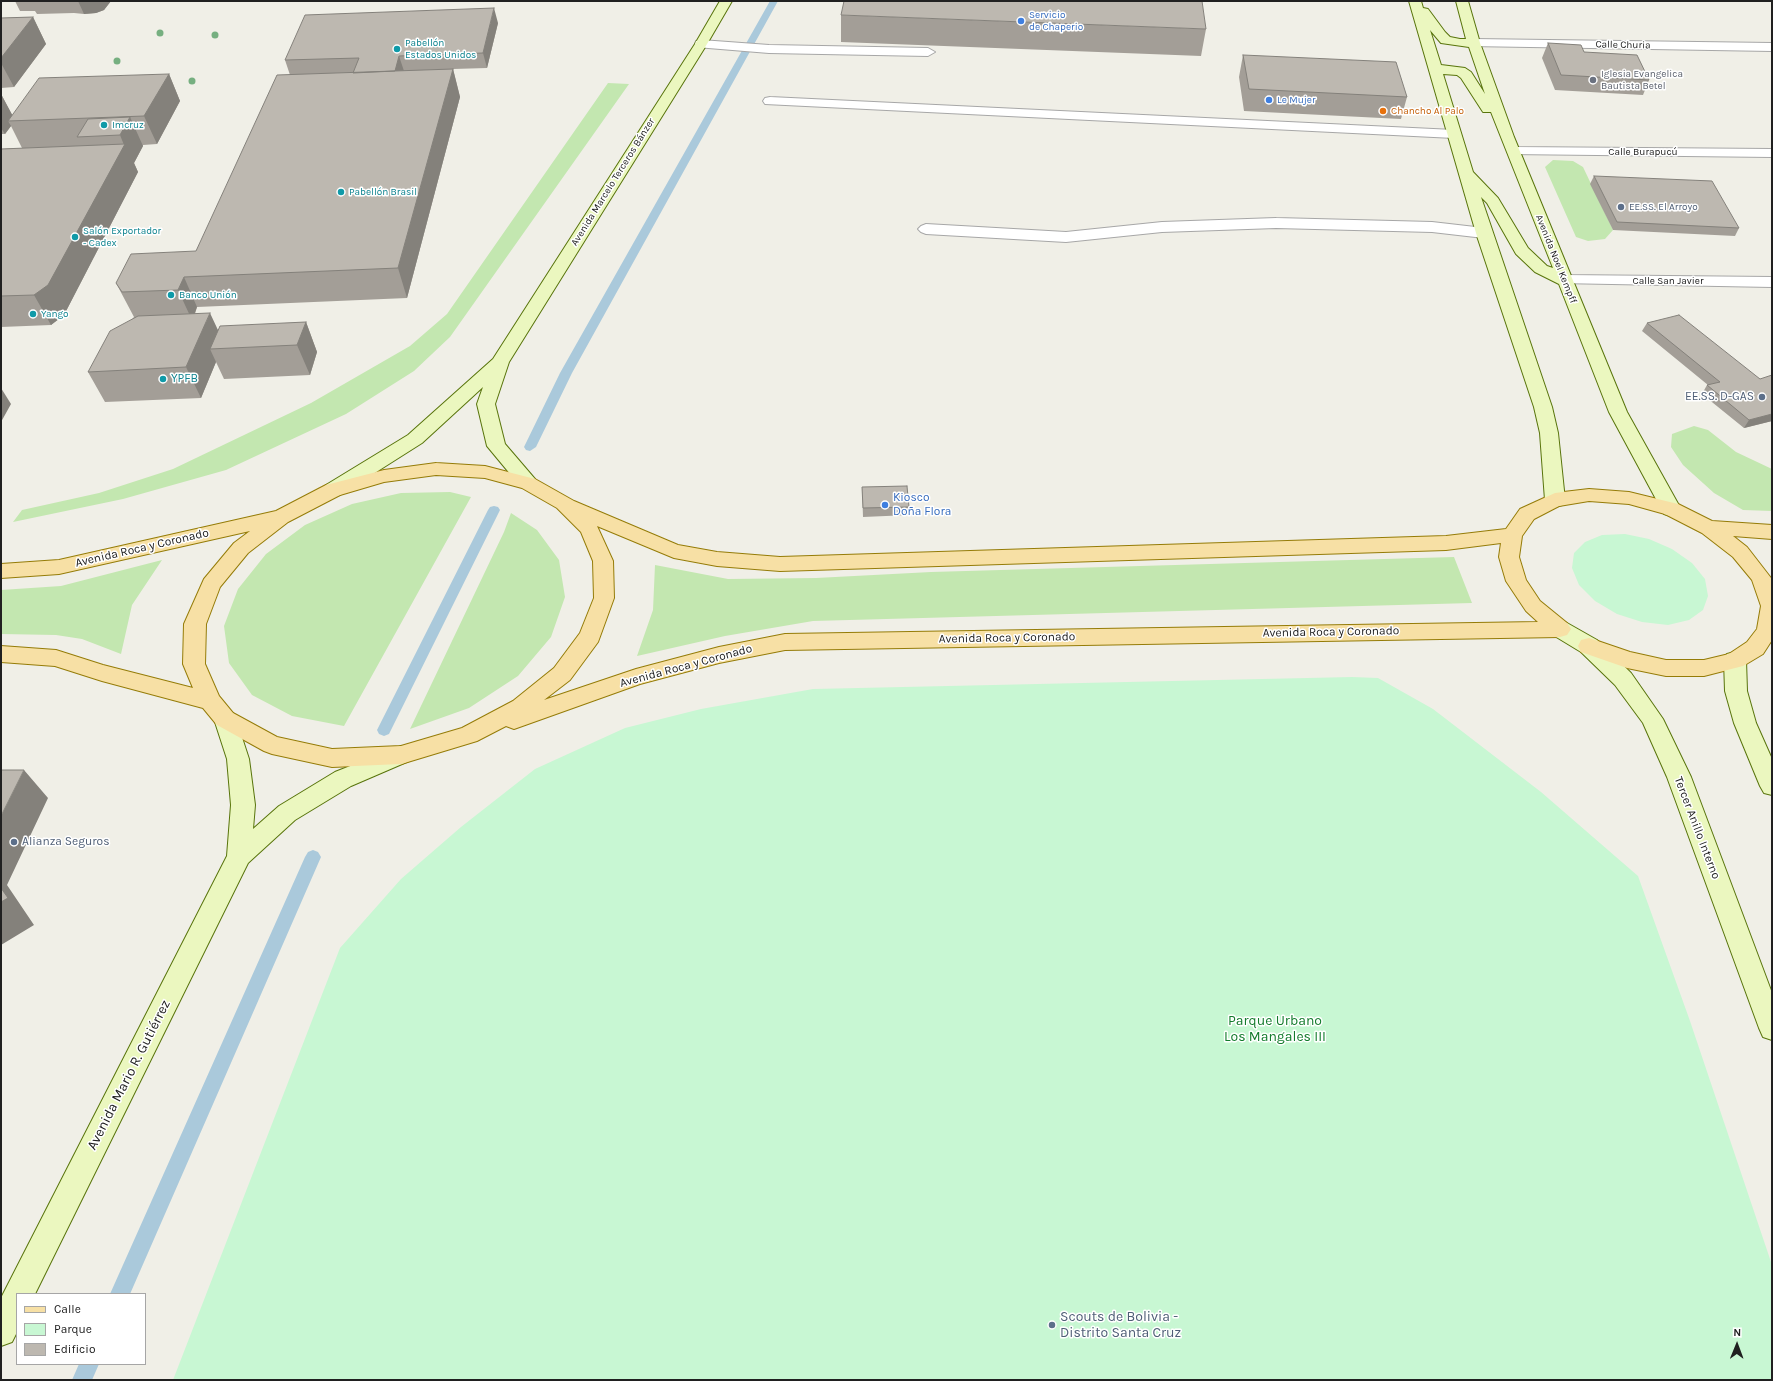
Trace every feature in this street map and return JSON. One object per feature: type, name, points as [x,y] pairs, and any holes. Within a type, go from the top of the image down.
[{"type":"main road","name":"Avenida Marcelo Terceros Bánzer","points":[[528,483],[496,446],[486,404],[500,362],[701,44],[726,1]]},
{"type":"main road","points":[[1416,1],[1440,35],[1446,40],[1460,43],[1474,43]]},
{"type":"main road","points":[[1416,1],[1464,170],[1543,407],[1549,433],[1555,500]]},
{"type":"main road","name":"Avenida Noel Kempff","points":[[1462,1],[1474,43],[1507,137],[1514,151],[1564,280],[1618,412],[1670,509]]},
{"type":"main road","points":[[1436,69],[1460,71],[1466,75],[1507,137]]},
{"type":"main road","points":[[1464,170],[1493,202],[1522,251],[1541,269],[1564,280]]},
{"type":"main road","name":"Avenida Marcelo Terceros Bánzer","points":[[333,490],[415,440],[500,362]]},
{"type":"main road","points":[[564,503],[589,529],[603,561],[604,598],[590,636],[562,674],[521,708],[469,735],[401,755],[332,758],[272,745],[225,719],[210,701],[194,664],[195,624],[212,584],[241,548],[281,516],[333,490],[384,476],[436,469],[485,472],[528,483],[564,503],[674,551],[717,559],[780,564],[1446,543],[1512,535]]},
{"type":"main road","points":[[1560,629],[1533,606],[1516,581],[1508,557],[1512,535],[1527,514],[1555,500],[1589,495],[1629,498],[1670,509],[1709,528],[1740,552],[1761,578],[1770,606],[1770,627],[1755,648],[1735,660],[1704,668],[1666,668],[1627,660],[1589,646]]},
{"type":"main road","name":"Avenida Roca y Coronado","points":[[1,571],[59,567],[281,516]]},
{"type":"main road","points":[[1709,528],[1772,532]]},
{"type":"main road","name":"Avenida Roca y Coronado","points":[[469,735],[636,677],[719,655],[785,642],[1560,629]]},
{"type":"main road","name":"Tercer Anillo Interno","points":[[1560,629],[1589,646],[1623,679],[1652,719],[1679,777],[1772,1028]]},
{"type":"main road","points":[[1,654],[56,658],[102,673],[210,701]]},
{"type":"main road","points":[[1735,660],[1738,697],[1745,723],[1772,786]]},
{"type":"main road","name":"Avenida Mario R. Gutiérrez","points":[[225,719],[238,759],[243,805],[239,856]]},
{"type":"main road","name":"Avenida Mario R. Gutiérrez","points":[[20,1293],[239,856],[288,813],[300,805],[342,779],[401,755]]},
{"type":"main road","points":[[1,1331],[16,1301]]},
{"type":"street","name":"Calle Churia","points":[[1474,43],[1772,47]]},
{"type":"street","points":[[701,44],[760,48],[928,52]]},
{"type":"street","points":[[770,101],[1454,134]]},
{"type":"street","name":"Calle Burapucú","points":[[1514,151],[1772,153]]},
{"type":"street","points":[[926,229],[1066,238],[1162,227],[1276,222],[1432,227],[1484,233]]},
{"type":"street","name":"Calle San Javier","points":[[1564,280],[1772,282]]},
{"type":"green space","points":[[608,83],[629,84],[450,337],[414,371],[346,414],[226,470],[123,499],[13,522],[22,510],[99,493],[173,469],[311,403],[410,346],[447,314]]},
{"type":"green space","points":[[1553,160],[1573,161],[1583,167],[1613,230],[1605,239],[1588,241],[1576,237],[1545,167]]},
{"type":"green space","points":[[1694,426],[1708,430],[1736,452],[1772,469],[1772,511],[1743,510],[1714,493],[1683,465],[1671,447],[1672,434]]},
{"type":"green space","points":[[450,492],[471,497],[344,726],[292,716],[252,695],[229,663],[224,626],[238,589],[266,554],[305,525],[352,504],[401,493]]},
{"type":"green space","points":[[511,513],[537,530],[559,560],[565,597],[551,637],[518,676],[469,708],[410,729],[504,532]]},
{"type":"green space","points":[[1625,534],[1649,539],[1672,549],[1692,563],[1705,579],[1708,596],[1703,610],[1689,620],[1668,625],[1642,622],[1617,614],[1595,601],[1579,585],[1572,568],[1574,553],[1585,542],[1602,535]]},
{"type":"green space","points":[[1454,557],[1472,603],[813,621],[725,636],[637,656],[653,610],[655,565],[728,579],[816,578],[931,572]]},
{"type":"green space","points":[[162,560],[132,605],[121,654],[82,639],[56,635],[1,634],[1,590],[61,586]]},
{"type":"green space","name":"Parque Urbano Los Mangales III","points":[[1352,677],[1378,678],[1433,709],[1541,792],[1638,876],[1690,1021],[1772,1265],[1772,1380],[173,1380],[340,948],[401,879],[461,827],[535,769],[625,728],[701,709],[813,689]]},
{"type":"building","points":[[844,1],[1202,1],[1206,29],[841,15]]},
{"type":"building","name":"Pabellón Estados Unidos","points":[[494,8],[483,53],[399,56],[395,71],[353,73],[359,58],[285,60],[305,15]]},
{"type":"building","points":[[33,17],[1,58],[1,18]]},
{"type":"building","points":[[1548,43],[1581,45],[1584,52],[1637,55],[1649,80],[1561,75]]},
{"type":"building","points":[[1243,55],[1396,62],[1407,97],[1249,89]]},
{"type":"building","name":"Pabellón Brasil","points":[[453,69],[398,268],[184,277],[178,290],[122,292],[116,283],[131,254],[196,251],[277,75]]},
{"type":"building","points":[[169,74],[144,116],[8,121],[39,78]]},
{"type":"building","points":[[130,117],[120,135],[77,137],[88,119]]},
{"type":"building","points":[[125,144],[48,285],[34,295],[1,296],[1,149]]},
{"type":"building","points":[[1594,176],[1712,181],[1739,228],[1617,222]]},
{"type":"building","points":[[210,313],[186,367],[88,372],[110,331],[138,316]]},
{"type":"building","points":[[1679,315],[1760,379],[1772,375],[1772,414],[1749,420],[1707,385],[1720,382],[1647,323]]},
{"type":"building","points":[[306,322],[297,345],[210,349],[220,326]]},
{"type":"building","points":[[907,486],[909,507],[863,508],[862,487]]},
{"type":"building","points":[[1,770],[24,770],[1,816]]},
{"type":"building","points":[[1,888],[8,898],[1,902]]},
{"type":"waterway","points":[[530,447],[566,373],[774,1]]},
{"type":"waterway","points":[[384,730],[494,510]]},
{"type":"waterway","points":[[120,1293],[313,857]]},
{"type":"waterway","points":[[82,1380],[89,1365]]},
{"type":"place","name":"Servicio de Chaperio","points":[[1021,21]]},
{"type":"place","name":"Pabellón Estados Unidos","points":[[397,49]]},
{"type":"place","name":"Iglesia Evangelica Bautista Betel","points":[[1593,80]]},
{"type":"place","name":"Le Mujer","points":[[1269,100]]},
{"type":"place","name":"Chancho Al Palo","points":[[1383,111]]},
{"type":"place","name":"Imcruz","points":[[104,125]]},
{"type":"place","name":"Pabellón Brasil","points":[[341,192]]},
{"type":"place","name":"EE.SS. El Arroyo","points":[[1621,207]]},
{"type":"place","name":"Salón Exportador - Cadex","points":[[75,237]]},
{"type":"place","name":"Banco Unión","points":[[171,295]]},
{"type":"place","name":"Yango","points":[[33,314]]},
{"type":"place","name":"YPFB","points":[[163,379]]},
{"type":"place","name":"EE.SS. D-GAS","points":[[1762,397]]},
{"type":"place","name":"Kiosco Doña Flora","points":[[885,505]]},
{"type":"place","name":"Alianza Seguros","points":[[14,842]]},
{"type":"place","name":"Scouts de Bolivia - Distrito Santa Cruz","points":[[1052,1325]]}]
